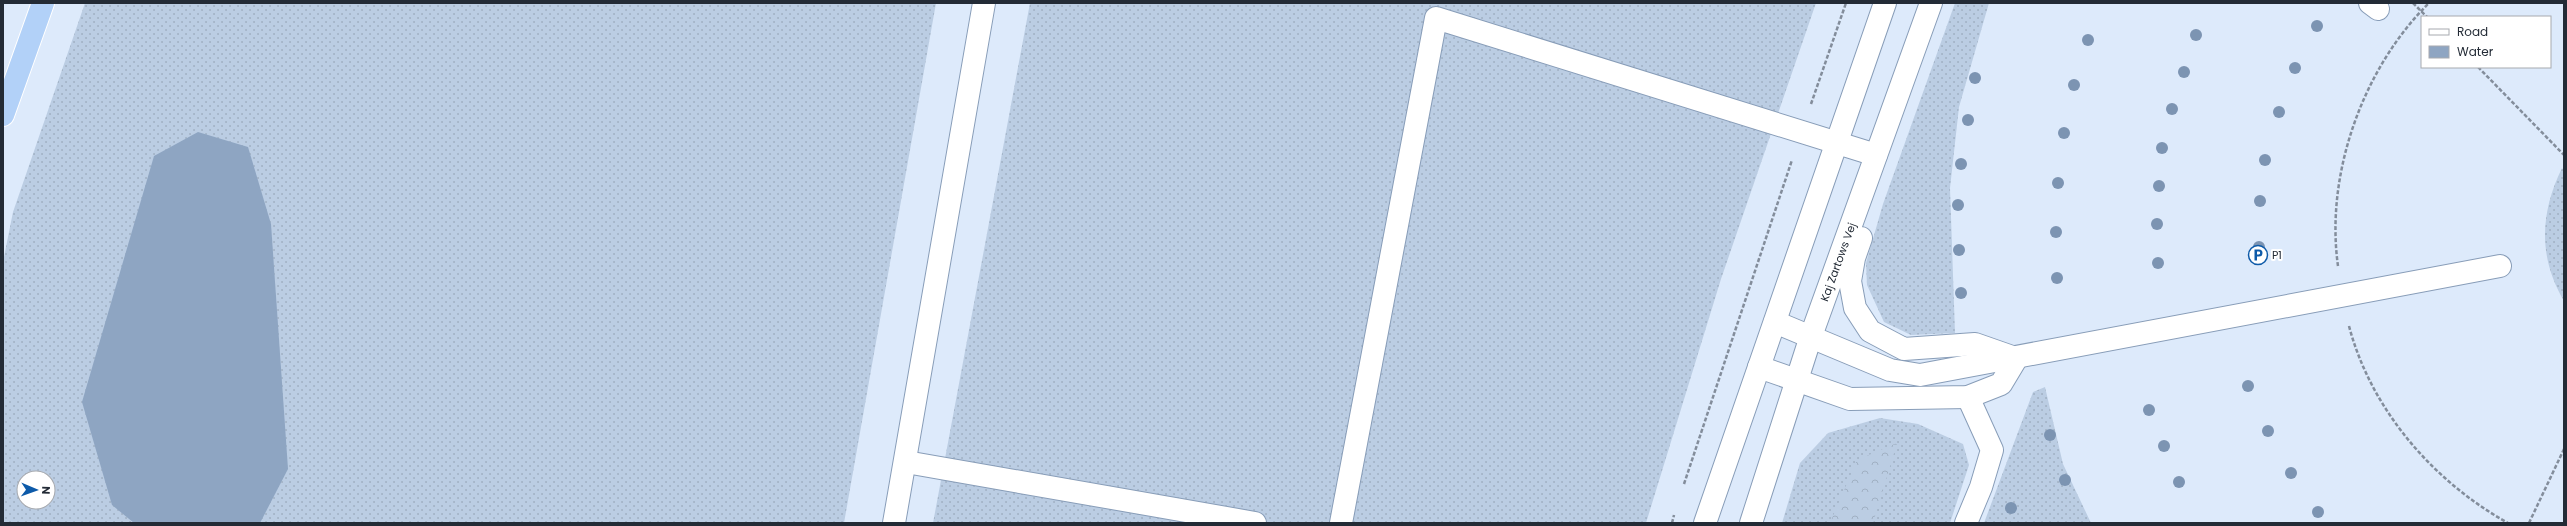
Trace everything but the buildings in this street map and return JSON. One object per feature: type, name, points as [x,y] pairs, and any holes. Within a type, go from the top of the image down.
[{"type":"highway","points":[[3,115],[43,3]]},
{"type":"street","points":[[894,523],[906,462],[984,3]]},
{"type":"street","points":[[1705,523],[1885,3]]},
{"type":"street","name":"Kaj Zartows Vej","points":[[1751,523],[1811,336],[1931,3]]},
{"type":"street","points":[[1341,523],[1437,11],[1836,144],[1876,155]]},
{"type":"street","points":[[1892,110],[1891,148],[1854,258],[1850,281],[1856,308],[1870,331],[1904,349],[1975,344],[2016,358]]},
{"type":"street","points":[[1775,322],[1890,370],[1920,375],[2342,297],[2500,266]]},
{"type":"street","points":[[1759,367],[1850,399],[1968,397],[2001,384],[2016,358]]},
{"type":"street","points":[[1966,523],[1982,487],[1992,450],[1968,397]]},
{"type":"street","points":[[906,462],[1255,523]]},
{"type":"path","points":[[1684,486],[1738,316],[1846,3]]},
{"type":"path","points":[[2413,3],[2426,16]]},
{"type":"path","points":[[2429,3],[2398,41],[2377,73],[2360,108],[2348,144],[2340,182],[2336,220],[2337,258],[2342,297],[2352,334],[2366,370],[2384,404],[2405,436],[2431,465],[2459,491],[2508,523]]},
{"type":"path","points":[[2479,68],[2564,155]]},
{"type":"path","points":[[2529,523],[2564,449]]},
{"type":"path","points":[[1672,523],[1676,508]]},
{"type":"green space","points":[[85,3],[936,3],[844,523],[3,523],[3,262],[13,212]]},
{"type":"green space","points":[[1030,3],[1816,3],[1721,279],[1646,523],[933,523]]},
{"type":"green space","points":[[1955,3],[1989,3],[1959,107],[1950,188],[1955,333],[1911,335],[1884,322],[1867,285],[1866,263],[1883,204]]},
{"type":"green space","points":[[2562,168],[2564,171],[2564,301],[2550,268],[2546,251],[2545,235],[2549,202]]},
{"type":"green space","points":[[2045,387],[2063,464],[2091,523],[1984,523],[2033,392]]},
{"type":"green space","points":[[1880,418],[1918,424],[1963,444],[1969,465],[1950,523],[1782,523],[1800,463],[1828,433]]},
{"type":"green space","points":[[1897,443],[1873,523],[1830,523],[1857,460]]},
{"type":"water","points":[[198,132],[248,147],[271,224],[288,469],[260,523],[134,523],[112,505],[82,402],[154,156]]},
{"type":"place","name":"P1","points":[[2258,255]]}]
